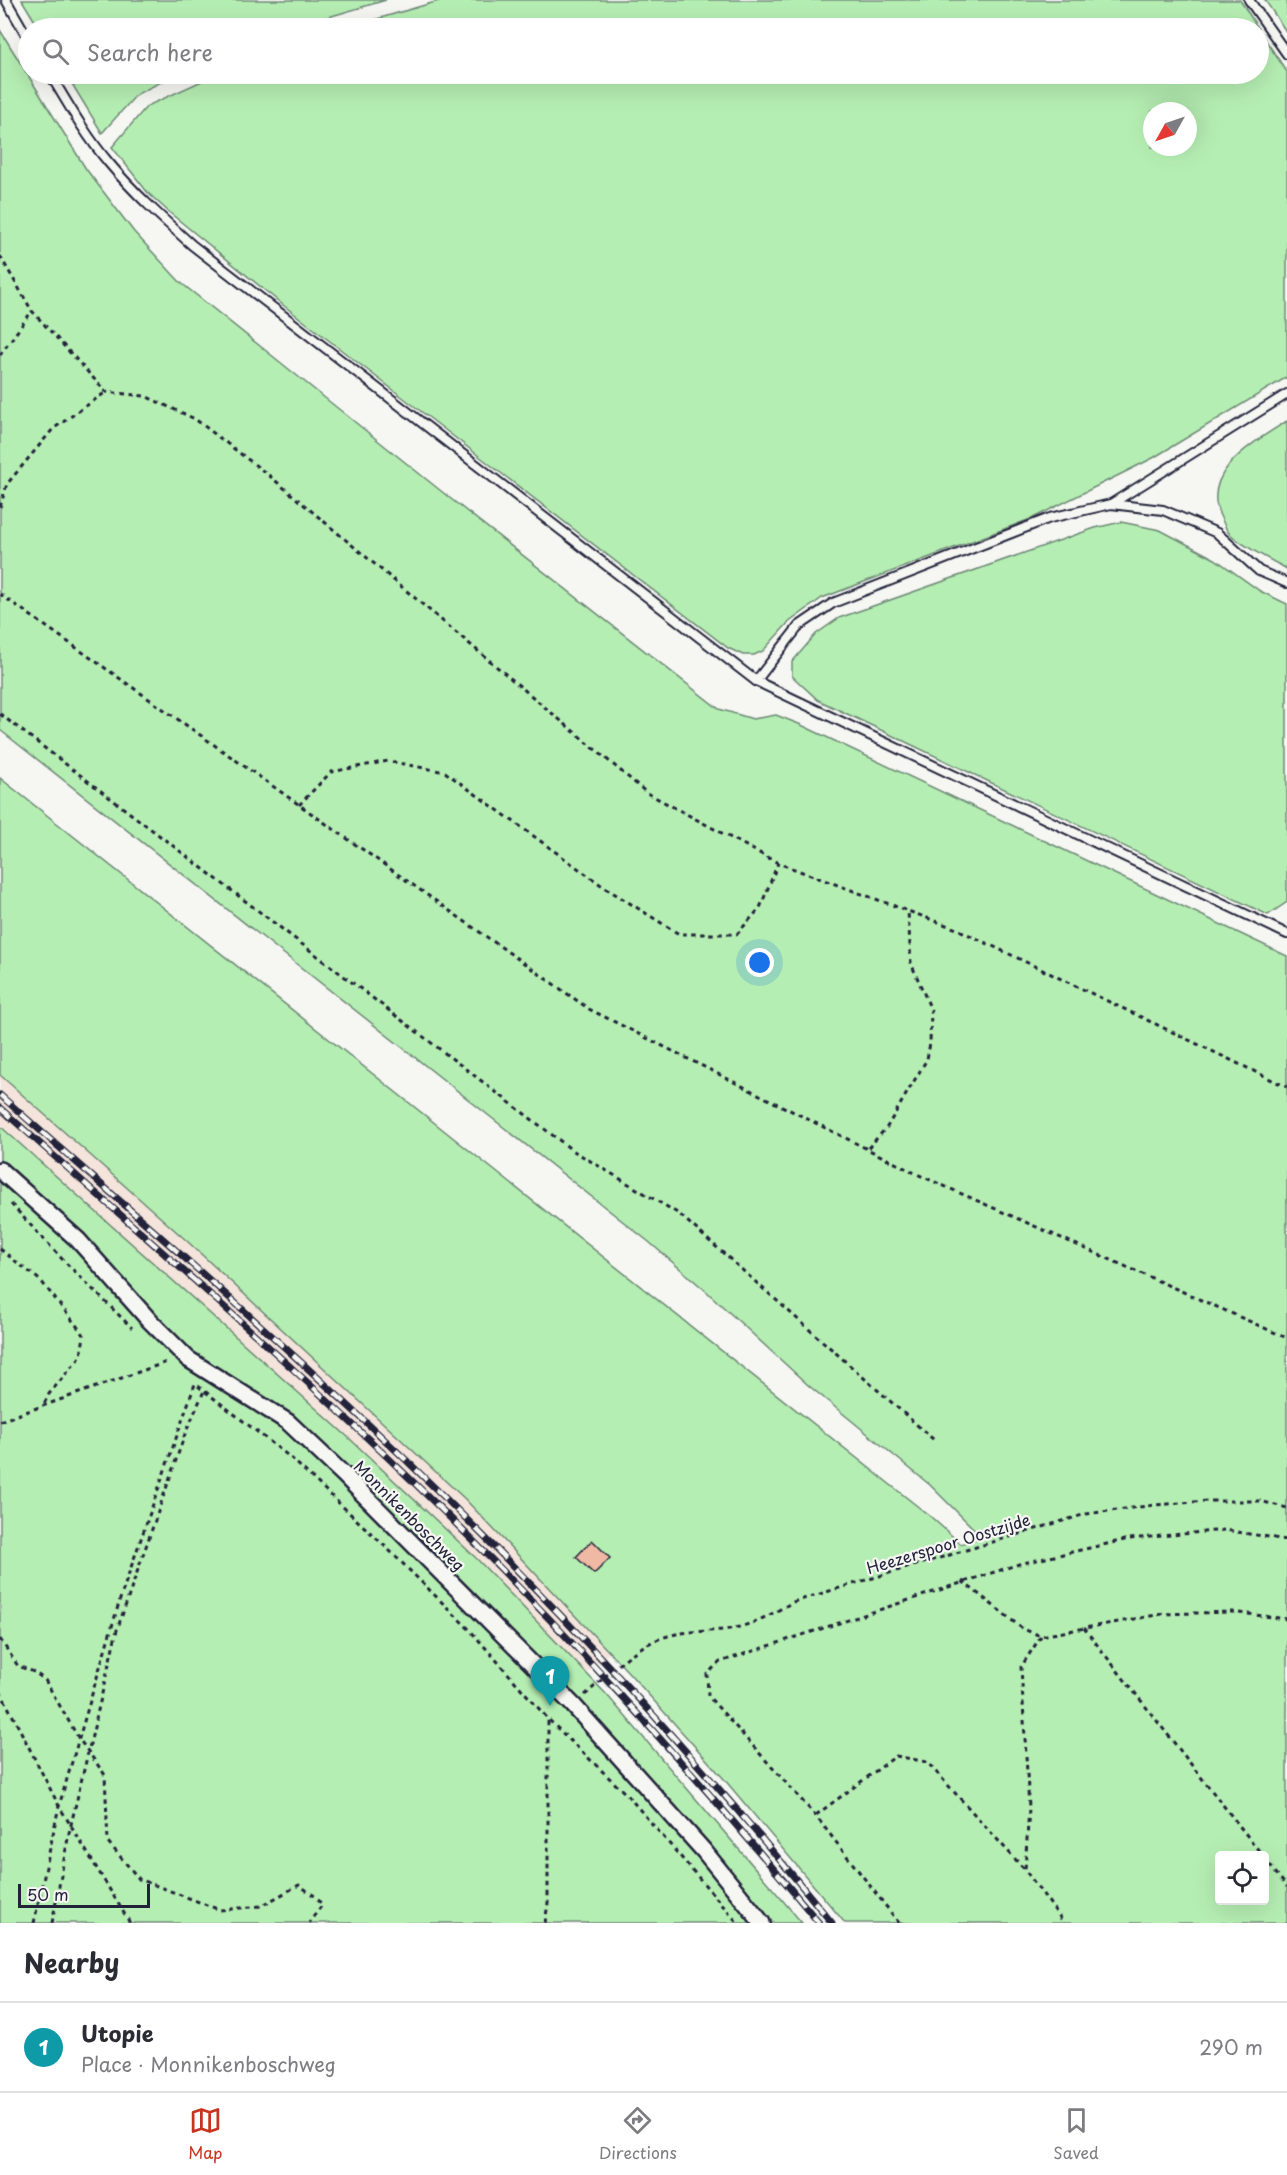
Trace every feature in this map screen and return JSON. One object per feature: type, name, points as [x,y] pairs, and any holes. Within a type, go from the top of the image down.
[{"type":"street","name":"Monnikenboschweg","points":[[0,1170],[78,1240],[149,1320],[188,1359],[288,1422],[343,1474],[573,1705],[704,1851],[762,1923]]},
{"type":"lane","points":[[6,0],[18,21]]},
{"type":"lane","points":[[1249,0],[1262,18]]},
{"type":"lane","points":[[1269,28],[1287,54]]},
{"type":"lane","points":[[56,84],[79,123],[107,162],[142,201],[192,245],[756,681],[1287,934]]},
{"type":"lane","points":[[756,681],[799,626],[833,603],[1050,518],[1111,504],[1287,394]]},
{"type":"lane","points":[[1111,504],[1163,510],[1206,528],[1216,533],[1259,571],[1287,583]]},
{"type":"path","points":[[0,256],[32,311],[106,392]]},
{"type":"path","points":[[0,355],[32,311]]},
{"type":"path","points":[[0,507],[7,484],[53,429],[106,392],[145,396],[195,419],[271,477],[647,793],[778,863],[957,930],[1287,1087]]},
{"type":"path","points":[[0,594],[589,1009],[928,1178],[1287,1338]]},
{"type":"path","points":[[0,714],[572,1150],[679,1214],[934,1440]]},
{"type":"path","points":[[299,805],[331,772],[388,761],[445,772],[604,886],[679,934],[737,934],[760,908],[778,863]]},
{"type":"path","points":[[867,1149],[887,1127],[927,1059],[930,1043],[931,1010],[912,963],[908,911]]},
{"type":"path","points":[[8,1201],[70,1267],[138,1333]]},
{"type":"path","points":[[0,1249],[41,1281],[84,1335],[81,1356],[49,1394],[43,1406]]},
{"type":"path","points":[[0,1421],[169,1361],[161,1354]]},
{"type":"path","points":[[52,1923],[71,1824],[117,1630],[186,1434],[212,1373]]},
{"type":"path","points":[[34,1923],[59,1806],[120,1596],[195,1384],[291,1458],[391,1552],[468,1629],[548,1719],[627,1795],[738,1923]]},
{"type":"path","name":"Heezerspoor Oostzijde","points":[[573,1705],[626,1658],[662,1637],[736,1628],[793,1602],[1086,1514],[1207,1501],[1260,1501],[1287,1508]]},
{"type":"path","points":[[899,1923],[815,1815],[708,1696],[707,1674],[720,1662],[1019,1564],[1129,1539],[1225,1530],[1287,1540]]},
{"type":"path","points":[[962,1581],[1023,1629],[1041,1636],[1162,1614],[1232,1612],[1287,1619]]},
{"type":"path","points":[[1084,1628],[1259,1851]]},
{"type":"path","points":[[1025,1870],[1029,1808],[1022,1667],[1041,1636]]},
{"type":"path","points":[[0,1639],[18,1666],[34,1672],[45,1680],[79,1739],[105,1775],[108,1842],[139,1880],[219,1910],[261,1906],[299,1885],[316,1897],[322,1905],[309,1923]]},
{"type":"path","points":[[0,1691],[59,1806],[130,1923]]},
{"type":"path","points":[[544,1923],[548,1904],[548,1719]]},
{"type":"path","points":[[815,1815],[896,1756],[927,1762],[1025,1870],[1064,1923]]},
{"type":"path","points":[[1269,1864],[1287,1887]]},
{"type":"shaded area","points":[[0,1075],[187,1241],[465,1499],[610,1652],[587,1673],[477,1559],[349,1438],[0,1126]]},
{"type":"green space","points":[[22,0],[386,0],[325,18],[33,18]]},
{"type":"green space","points":[[442,0],[1240,0],[1252,18],[380,18]]},
{"type":"green space","points":[[1265,0],[1287,0],[1287,33]]},
{"type":"green space","points":[[0,30],[18,59],[18,84],[33,84],[86,169],[134,232],[180,282],[451,499],[719,709],[753,719],[776,715],[799,724],[1287,956],[1287,1923],[845,1923],[724,1779],[630,1674],[465,1499],[187,1241],[0,1075],[0,778],[931,1517],[961,1544],[982,1537],[930,1485],[808,1385],[649,1242],[0,730]]},
{"type":"green space","points":[[1269,45],[1287,72],[1287,377],[1153,458],[1033,518],[822,598],[788,623],[763,651],[754,655],[743,655],[728,648],[283,305],[148,193],[112,147],[147,106],[195,84],[1269,84]]},
{"type":"green space","points":[[72,84],[157,84],[137,94],[102,133]]},
{"type":"green space","points":[[1287,421],[1287,569],[1256,552],[1228,532],[1216,503],[1217,488],[1232,461],[1259,439]]},
{"type":"green space","points":[[1121,522],[1160,530],[1215,559],[1260,591],[1287,604],[1287,902],[1268,915],[818,700],[792,676],[792,662],[816,634],[839,618],[1095,528]]},
{"type":"green space","points":[[0,1126],[349,1438],[477,1559],[607,1695],[802,1923],[0,1923]]},
{"type":"building","points":[[592,1540],[610,1558],[594,1574],[576,1557]]},
{"type":"railway","points":[[0,1095],[305,1365],[461,1513],[625,1684],[782,1862],[832,1923]]},
{"type":"railway","points":[[0,1108],[274,1352],[486,1553],[633,1708],[819,1923]]},
{"type":"place","name":"Utopie","points":[[550,1706]]}]
